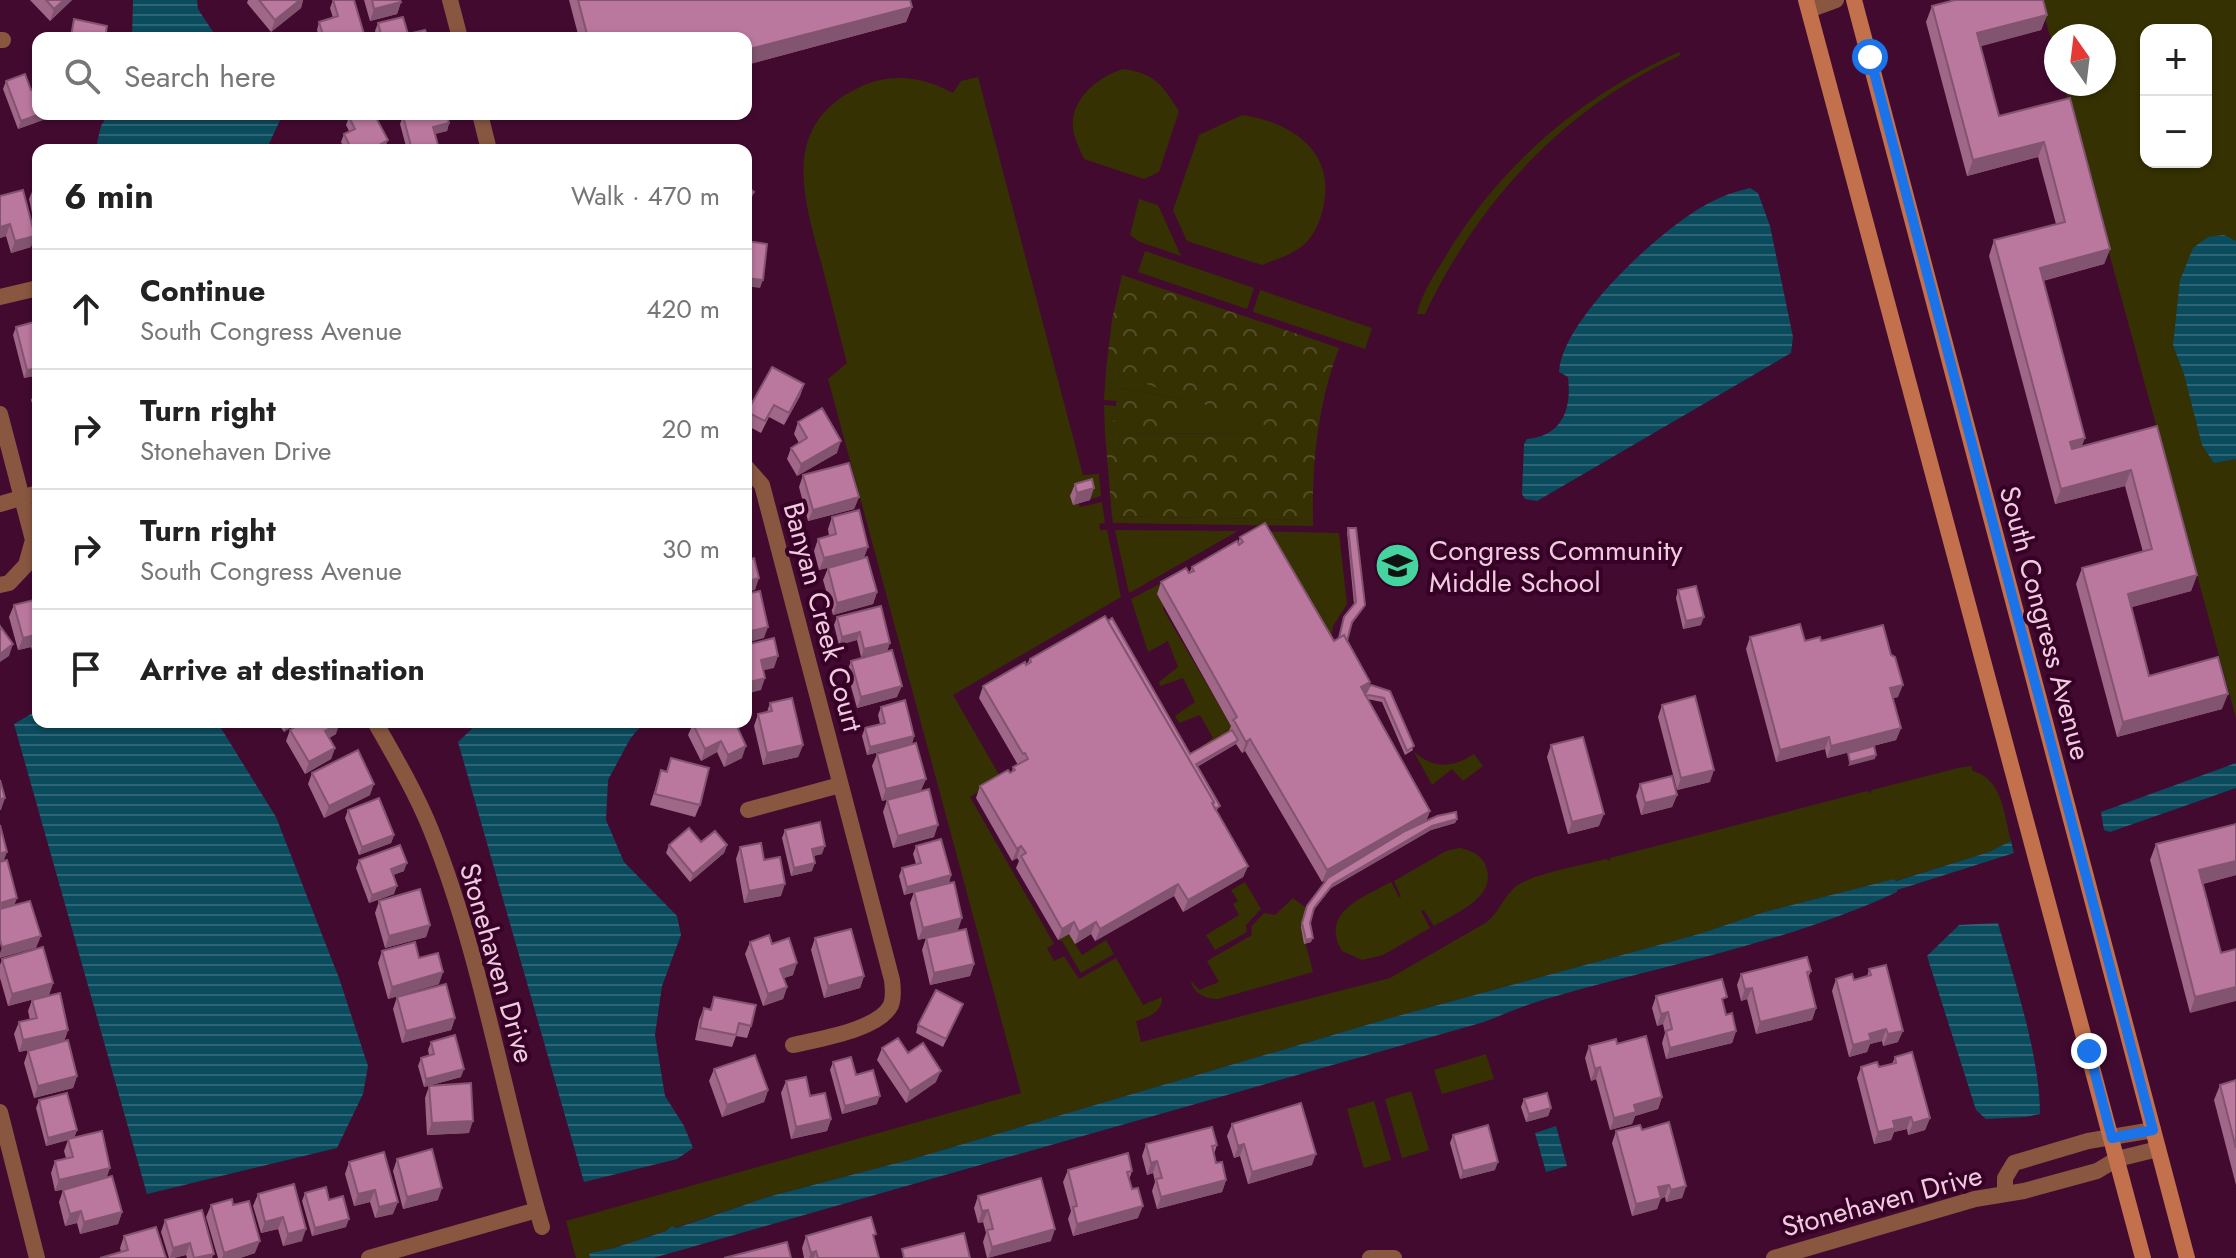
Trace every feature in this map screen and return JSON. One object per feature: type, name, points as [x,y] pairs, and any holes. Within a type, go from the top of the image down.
[{"type":"main road","name":"South Congress Avenue","points":[[1854,0],[2187,1258]]},
{"type":"main road","points":[[1808,5],[2143,1258]]},
{"type":"street","points":[[450,0],[458,32]]},
{"type":"street","points":[[1808,5],[1836,0]]},
{"type":"street","points":[[482,120],[488,144]]},
{"type":"street","points":[[0,297],[32,289]]},
{"type":"street","points":[[0,414],[30,495],[32,525]]},
{"type":"street","name":"Banyan Creek Court","points":[[752,474],[762,485],[893,993],[891,1006],[868,1025],[793,1045]]},
{"type":"street","points":[[0,504],[30,495]]},
{"type":"street","points":[[0,585],[9,583],[26,565],[32,544]]},
{"type":"street","name":"Stonehaven Drive","points":[[378,728],[423,814],[444,865],[461,918],[542,1227]]},
{"type":"street","points":[[748,810],[840,785]]},
{"type":"street","points":[[0,1112],[37,1258]]},
{"type":"street","name":"Stonehaven Drive","points":[[2005,1194],[2005,1178],[2014,1163],[2088,1141],[2153,1130]]},
{"type":"street","name":"Stonehaven Drive","points":[[1774,1258],[1975,1199],[2097,1171],[2117,1159],[2158,1149]]},
{"type":"street","points":[[369,1258],[537,1210]]},
{"type":"street","points":[[1370,1258],[1394,1258]]},
{"type":"green space","points":[[2040,0],[2236,0],[2236,718],[2066,96],[2116,96],[2116,24],[2047,24]]},
{"type":"green space","points":[[1679,52],[1681,55],[1639,76],[1600,101],[1530,161],[1471,233],[1425,314],[1417,314],[1429,283],[1469,221],[1519,161],[1578,111],[1610,89]]},
{"type":"green space","points":[[1123,69],[1151,77],[1179,111],[1159,172],[1144,179],[1084,159],[1074,132],[1073,117],[1081,98],[1096,83]]},
{"type":"green space","points":[[978,77],[1083,475],[1099,474],[1101,496],[1073,504],[1078,503],[1080,507],[1102,502],[1105,523],[1099,524],[1100,530],[1107,530],[1121,597],[953,695],[1001,778],[970,797],[1054,944],[1047,948],[1054,961],[1064,956],[1079,979],[1116,958],[1143,1005],[1162,997],[1157,1010],[1136,1021],[1141,1042],[1390,978],[1487,922],[1514,888],[1544,874],[1606,859],[1610,861],[1610,858],[1867,791],[1871,793],[1872,790],[1958,768],[1971,766],[1973,771],[1991,782],[2001,799],[2011,841],[1989,852],[1895,881],[1764,912],[1699,934],[1390,1018],[912,1159],[771,1196],[614,1248],[589,1253],[590,1258],[576,1258],[566,1221],[1021,1093],[828,379],[847,363],[804,187],[808,141],[818,121],[835,102],[860,87],[884,79],[919,80],[953,93],[961,81]]},
{"type":"green space","points":[[1242,115],[1276,124],[1304,141],[1322,167],[1325,184],[1321,216],[1310,238],[1301,247],[1262,265],[1187,241],[1173,210],[1199,135]]},
{"type":"green space","points":[[1139,199],[1158,205],[1181,256],[1140,242],[1130,235]]},
{"type":"green space","points":[[1145,251],[1254,288],[1247,309],[1138,272]]},
{"type":"green space","points":[[1122,275],[1339,348],[1326,390],[1318,433],[1313,520],[1112,516],[1105,433],[1290,434],[1106,370]]},
{"type":"green space","points":[[1260,290],[1372,328],[1365,349],[1253,312]]},
{"type":"green space","points":[[1106,370],[1293,434],[1105,433],[1104,405],[1116,406],[1113,420],[1183,399],[1119,388],[1117,401],[1104,400]]},
{"type":"green space","points":[[1119,388],[1183,399],[1177,432],[1113,421]]},
{"type":"green space","points":[[1112,516],[1313,520],[1313,526],[1113,523]]},
{"type":"green space","points":[[1115,530],[1238,531],[1129,593]]},
{"type":"green space","points":[[1253,531],[1339,533],[1347,604],[1333,626],[1331,638]]},
{"type":"green space","points":[[1171,578],[1163,609],[1233,729],[1194,752],[1213,738],[1200,715],[1179,723],[1175,716],[1195,702],[1183,678],[1160,686],[1159,682],[1178,667],[1168,641],[1148,652],[1131,599]]},
{"type":"green space","points":[[1414,752],[1421,758],[1444,765],[1474,754],[1483,766],[1463,781],[1452,769],[1432,785]]},
{"type":"green space","points":[[1459,848],[1474,853],[1485,864],[1488,876],[1481,895],[1434,926],[1424,910],[1421,911],[1430,928],[1383,955],[1362,960],[1342,951],[1336,937],[1336,926],[1348,908],[1391,882],[1401,897],[1394,881],[1446,851]]},
{"type":"green space","points":[[1245,882],[1261,909],[1246,925],[1247,932],[1215,950],[1206,935],[1239,915],[1233,904],[1238,901],[1231,890]]},
{"type":"green space","points":[[1293,898],[1306,908],[1301,927],[1313,972],[1218,999],[1197,992],[1191,981],[1199,990],[1219,982],[1207,961],[1252,935],[1251,927],[1264,913],[1275,915]]},
{"type":"green space","points":[[1069,934],[1082,955],[1106,940],[1114,954],[1081,973],[1062,941],[1058,940]]},
{"type":"green space","points":[[1486,1054],[1494,1079],[1442,1094],[1434,1070]]},
{"type":"green space","points":[[1411,1091],[1429,1150],[1402,1158],[1385,1099]]},
{"type":"green space","points":[[1374,1101],[1391,1160],[1364,1168],[1347,1109]]},
{"type":"water","points":[[133,0],[197,0],[198,9],[213,32],[132,32]]},
{"type":"water","points":[[104,120],[280,120],[269,144],[98,144]]},
{"type":"water","points":[[1750,188],[1758,193],[1770,226],[1793,337],[1791,353],[1537,501],[1525,499],[1522,494],[1524,444],[1527,439],[1549,433],[1562,419],[1569,389],[1568,377],[1559,372],[1564,351],[1577,327],[1618,277],[1667,232],[1709,203]]},
{"type":"water","points":[[2224,235],[2236,241],[2236,459],[2214,463],[2202,445],[2184,374],[2173,345],[2180,280],[2193,248],[2208,237]]},
{"type":"water","points":[[32,714],[32,728],[221,728],[276,817],[339,978],[368,1066],[363,1094],[337,1148],[147,1194],[14,724]]},
{"type":"water","points":[[473,728],[639,728],[608,780],[606,820],[624,862],[677,916],[681,935],[662,986],[655,1035],[665,1096],[684,1126],[693,1148],[677,1159],[584,1182],[458,742]]},
{"type":"water","points":[[2236,763],[2236,788],[2110,832],[2104,830],[2101,812]]},
{"type":"water","points":[[2011,841],[2014,853],[1897,890],[1856,910],[1814,925],[1728,951],[1544,999],[1484,1022],[653,1258],[590,1258],[589,1253],[614,1248],[666,1231],[672,1226],[676,1228],[771,1196],[912,1159],[1390,1018],[1699,934],[1764,912],[1894,879],[1896,881],[1989,852]]},
{"type":"water","points":[[1998,923],[2031,1043],[2040,1114],[1986,1119],[1976,1110],[1927,956],[1959,925]]},
{"type":"water","points":[[1556,1126],[1567,1166],[1546,1172],[1535,1133]]},
{"type":"building","points":[[46,0],[64,0],[54,9]]},
{"type":"building","points":[[259,0],[300,0],[275,20]]},
{"type":"building","points":[[333,0],[354,0],[363,32],[322,32],[319,22],[338,16]]},
{"type":"building","points":[[372,0],[400,0],[401,2],[374,9]]},
{"type":"building","points":[[578,0],[910,0],[912,7],[752,48],[752,32],[586,32]]},
{"type":"building","points":[[1955,0],[2043,0],[2047,15],[1977,33],[1999,116],[2070,98],[2110,249],[2040,268],[2085,438],[2070,442],[2072,449],[2157,426],[2197,575],[2128,594],[2149,676],[2218,657],[2228,694],[2123,722],[2082,568],[2152,549],[2131,470],[2061,489],[1994,240],[2065,222],[2044,142],[1973,160],[1932,6]]},
{"type":"building","points":[[403,17],[407,32],[380,32],[378,23]]},
{"type":"building","points":[[74,19],[107,26],[106,32],[72,32]]},
{"type":"building","points":[[25,74],[32,90],[32,117],[21,121],[6,81]]},
{"type":"building","points":[[350,120],[377,120],[388,140],[381,144],[349,144],[344,134],[355,129]]},
{"type":"building","points":[[404,120],[448,120],[449,123],[433,127],[438,144],[410,144]]},
{"type":"building","points":[[23,190],[32,237],[15,241],[10,224],[0,227],[0,196]]},
{"type":"building","points":[[752,242],[767,244],[763,280],[752,279]]},
{"type":"building","points":[[32,323],[32,369],[27,370],[16,327]]},
{"type":"building","points":[[772,367],[804,384],[789,413],[774,405],[765,421],[752,414],[752,403]]},
{"type":"building","points":[[822,408],[841,441],[801,464],[791,448],[807,438],[798,422]]},
{"type":"building","points":[[849,463],[859,497],[813,510],[803,475]]},
{"type":"building","points":[[1092,479],[1094,488],[1077,493],[1075,484]]},
{"type":"building","points":[[859,510],[868,547],[824,558],[818,539],[836,534],[832,517]]},
{"type":"building","points":[[1265,523],[1334,641],[1344,635],[1370,682],[1361,687],[1430,811],[1327,870],[1250,739],[1246,742],[1233,720],[1237,717],[1161,582],[1186,568],[1189,573],[1194,571],[1192,567],[1237,541],[1239,545],[1243,542],[1240,537]]},
{"type":"building","points":[[1348,528],[1356,528],[1365,605],[1352,622],[1347,641],[1344,635],[1339,638],[1344,617],[1356,602]]},
{"type":"building","points":[[867,557],[877,592],[837,603],[828,568]]},
{"type":"building","points":[[752,559],[759,578],[752,580]]},
{"type":"building","points":[[1696,586],[1704,617],[1686,621],[1678,590]]},
{"type":"building","points":[[760,591],[768,627],[752,631],[752,593]]},
{"type":"building","points":[[32,600],[32,636],[23,638],[14,605]]},
{"type":"building","points":[[881,606],[890,643],[864,649],[860,632],[842,637],[837,617]]},
{"type":"building","points":[[1105,616],[1248,866],[1188,900],[1178,884],[1100,929],[1096,922],[1079,932],[1074,922],[1062,929],[1021,856],[1026,853],[1021,846],[1017,849],[980,786],[1008,770],[1010,773],[1015,770],[1013,767],[1028,759],[983,686],[1025,662],[1026,665],[1031,662],[1030,659]]},
{"type":"building","points":[[1112,618],[1190,754],[1232,730],[1238,740],[1196,764],[1220,806],[1215,809],[1214,802],[1108,621]]},
{"type":"building","points":[[1800,624],[1805,641],[1820,637],[1821,641],[1883,625],[1903,685],[1890,688],[1901,728],[1831,746],[1829,737],[1780,750],[1750,637]]},
{"type":"building","points":[[0,626],[13,644],[0,654]]},
{"type":"building","points":[[774,638],[778,656],[761,660],[765,678],[752,681],[752,644]]},
{"type":"building","points":[[892,650],[902,686],[861,697],[851,661]]},
{"type":"building","points":[[1371,685],[1390,691],[1414,746],[1407,751],[1384,698],[1365,695]]},
{"type":"building","points":[[1695,696],[1714,770],[1681,778],[1662,705]]},
{"type":"building","points":[[792,698],[803,745],[767,753],[758,714],[772,711],[770,703]]},
{"type":"building","points":[[905,700],[914,736],[870,747],[865,728],[885,723],[881,707]]},
{"type":"building","points":[[330,728],[325,731],[335,748],[309,762],[290,730]]},
{"type":"building","points":[[695,728],[738,728],[746,746],[728,755],[721,741],[705,749]]},
{"type":"building","points":[[1583,737],[1604,814],[1572,822],[1551,745]]},
{"type":"building","points":[[916,743],[926,779],[886,789],[877,754]]},
{"type":"building","points":[[1874,746],[1876,755],[1850,762],[1848,753]]},
{"type":"building","points":[[358,750],[374,784],[329,806],[312,773]]},
{"type":"building","points":[[671,758],[709,768],[700,805],[655,794],[661,770],[667,772]]},
{"type":"building","points":[[1672,776],[1677,795],[1645,803],[1640,784]]},
{"type":"building","points":[[0,780],[5,798],[0,799]]},
{"type":"building","points":[[929,789],[938,825],[898,836],[887,800]]},
{"type":"building","points":[[379,798],[394,835],[362,847],[348,810]]},
{"type":"building","points":[[1456,812],[1457,819],[1432,826],[1333,884],[1314,908],[1310,923],[1313,938],[1306,940],[1302,923],[1307,906],[1328,878],[1405,831],[1437,816]]},
{"type":"building","points":[[820,822],[825,846],[812,849],[815,863],[794,868],[785,830]]},
{"type":"building","points":[[2236,824],[2236,861],[2199,870],[2221,953],[2236,949],[2236,987],[2195,997],[2156,844]]},
{"type":"building","points":[[0,825],[7,852],[0,853]]},
{"type":"building","points":[[689,828],[701,842],[715,831],[727,845],[693,874],[669,845]]},
{"type":"building","points":[[941,839],[951,875],[907,887],[902,868],[921,863],[916,846]]},
{"type":"building","points":[[761,843],[764,860],[780,857],[785,884],[749,891],[740,847]]},
{"type":"building","points":[[400,845],[407,863],[391,869],[397,886],[372,895],[359,860]]},
{"type":"building","points":[[7,860],[17,898],[0,903],[0,862]]},
{"type":"building","points":[[954,882],[962,918],[923,928],[914,892]]},
{"type":"building","points":[[420,889],[430,925],[389,936],[379,901]]},
{"type":"building","points":[[30,901],[41,936],[2,947],[0,909]]},
{"type":"building","points":[[851,929],[864,976],[828,986],[815,938]]},
{"type":"building","points":[[966,929],[974,964],[934,973],[926,938]]},
{"type":"building","points":[[769,935],[772,944],[789,938],[797,963],[780,969],[787,987],[768,994],[750,942]]},
{"type":"building","points":[[415,942],[419,958],[438,953],[443,972],[392,987],[382,951]]},
{"type":"building","points":[[43,947],[53,983],[12,994],[2,959]]},
{"type":"building","points":[[1807,957],[1811,971],[1807,972],[1816,1008],[1760,1022],[1752,988],[1745,989],[1741,974]]},
{"type":"building","points":[[1886,965],[1903,1031],[1888,1034],[1886,1029],[1869,1034],[1871,1040],[1853,1045],[1836,979],[1852,974],[1854,980],[1871,975],[1869,969]]},
{"type":"building","points":[[1722,979],[1727,997],[1722,999],[1726,1015],[1732,1013],[1736,1031],[1670,1048],[1666,1031],[1672,1029],[1668,1012],[1661,1014],[1656,996]]},
{"type":"building","points":[[446,984],[455,1018],[406,1031],[397,997]]},
{"type":"building","points":[[936,990],[963,1004],[946,1039],[918,1025]]},
{"type":"building","points":[[60,993],[68,1030],[23,1040],[19,1022],[37,1018],[32,1000]]},
{"type":"building","points":[[714,997],[756,1005],[751,1026],[739,1023],[736,1035],[700,1028],[704,1008],[711,1010]]},
{"type":"building","points":[[455,1035],[464,1069],[426,1079],[421,1058],[434,1054],[431,1042]]},
{"type":"building","points":[[1646,1036],[1662,1097],[1634,1105],[1636,1112],[1614,1118],[1600,1067],[1595,1069],[1589,1046],[1616,1039],[1617,1044]]},
{"type":"building","points":[[898,1038],[908,1053],[923,1043],[941,1071],[910,1091],[882,1048]]},
{"type":"building","points":[[68,1040],[77,1076],[38,1086],[28,1051]]},
{"type":"building","points":[[1912,1052],[1930,1118],[1913,1123],[1911,1117],[1893,1121],[1895,1128],[1878,1132],[1861,1067],[1877,1062],[1879,1067],[1896,1063],[1895,1057]]},
{"type":"building","points":[[755,1055],[768,1090],[727,1105],[714,1069]]},
{"type":"building","points":[[851,1057],[856,1075],[873,1070],[880,1096],[845,1106],[833,1062]]},
{"type":"building","points":[[806,1077],[810,1096],[825,1093],[831,1119],[796,1127],[786,1081]]},
{"type":"building","points":[[2236,1080],[2236,1148],[2220,1085]]},
{"type":"building","points":[[471,1083],[473,1121],[432,1123],[429,1086]]},
{"type":"building","points":[[67,1093],[77,1130],[48,1138],[39,1100]]},
{"type":"building","points":[[1547,1093],[1551,1108],[1529,1114],[1524,1099]]},
{"type":"building","points":[[1301,1103],[1316,1154],[1252,1172],[1244,1144],[1238,1146],[1232,1124]]},
{"type":"building","points":[[1669,1122],[1686,1186],[1671,1190],[1669,1185],[1658,1187],[1661,1198],[1636,1204],[1616,1131],[1640,1125],[1642,1130]]},
{"type":"building","points":[[1488,1125],[1498,1162],[1463,1171],[1453,1135]]},
{"type":"building","points":[[1212,1127],[1217,1145],[1212,1146],[1216,1163],[1222,1162],[1226,1180],[1161,1197],[1156,1179],[1162,1178],[1157,1161],[1151,1163],[1146,1144]]},
{"type":"building","points":[[102,1131],[110,1168],[59,1180],[55,1161],[73,1157],[68,1139]]},
{"type":"building","points":[[432,1149],[442,1188],[407,1197],[397,1159]]},
{"type":"building","points":[[384,1152],[398,1202],[379,1207],[375,1190],[358,1194],[349,1162]]},
{"type":"building","points":[[1128,1153],[1132,1171],[1127,1172],[1132,1189],[1138,1188],[1143,1206],[1077,1224],[1073,1207],[1077,1206],[1068,1170]]},
{"type":"building","points":[[112,1176],[122,1212],[84,1222],[81,1211],[70,1214],[63,1190]]},
{"type":"building","points":[[1041,1178],[1055,1229],[992,1247],[987,1230],[993,1229],[988,1210],[982,1211],[978,1196]]},
{"type":"building","points":[[294,1184],[306,1229],[288,1234],[283,1217],[265,1222],[258,1194]]},
{"type":"building","points":[[326,1187],[329,1200],[343,1196],[349,1219],[315,1228],[305,1193]]},
{"type":"building","points":[[232,1199],[233,1205],[249,1201],[260,1241],[224,1253],[211,1205]]},
{"type":"building","points":[[202,1210],[214,1254],[194,1258],[190,1243],[173,1248],[165,1220]]},
{"type":"building","points":[[871,1217],[879,1258],[818,1258],[816,1251],[811,1253],[806,1236]]},
{"type":"building","points":[[156,1227],[166,1258],[100,1258],[128,1250],[124,1236]]},
{"type":"building","points":[[964,1233],[970,1258],[904,1258],[902,1249]]},
{"type":"building","points":[[787,1242],[791,1258],[724,1258]]},
{"type":"place","name":"Congress Community Middle School","points":[[1398,566]]},
{"type":"route","points":[[1870,57],[2153,1130],[2112,1138],[2089,1051]]}]
